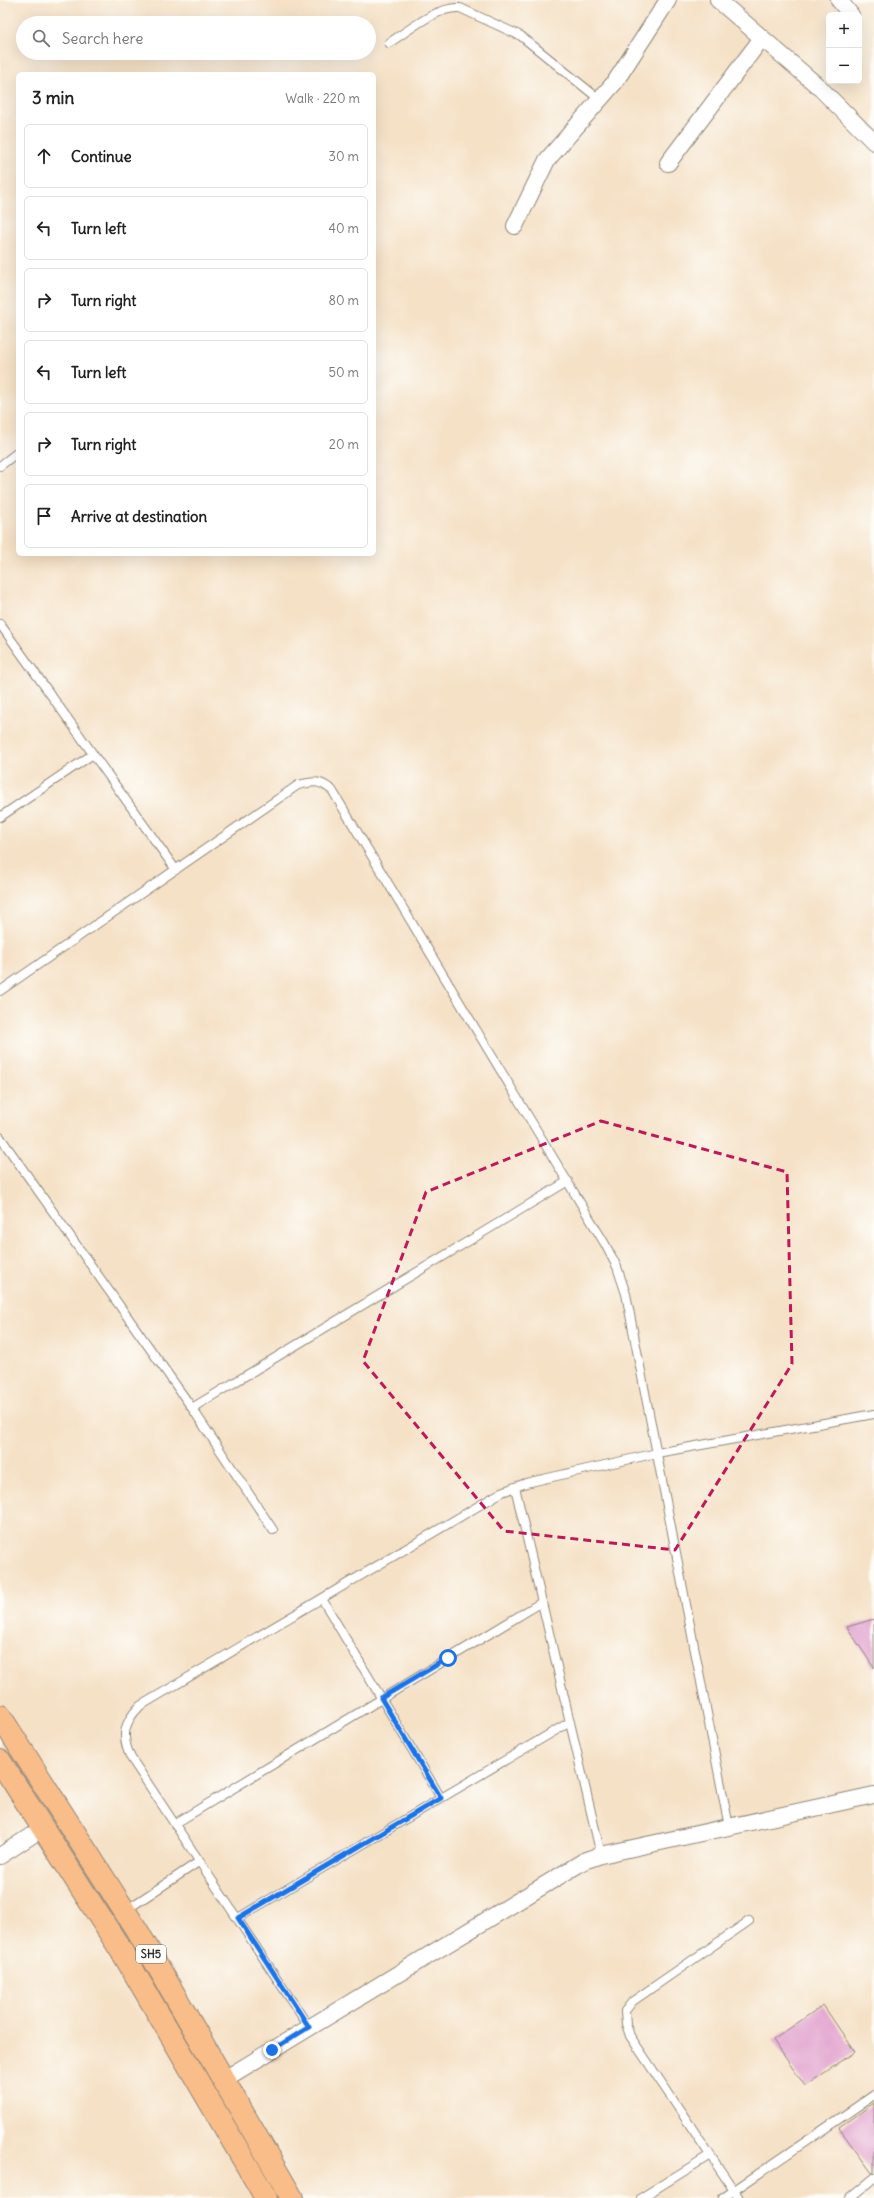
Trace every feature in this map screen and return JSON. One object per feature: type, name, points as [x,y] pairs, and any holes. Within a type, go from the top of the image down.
[{"type":"main road","name":"SH5","points":[[0,1716],[125,1911],[292,2198]]},
{"type":"main road","name":"SH5","points":[[0,1761],[124,1955],[266,2198]]},
{"type":"street","points":[[515,226],[547,160],[622,71],[668,0]]},
{"type":"street","points":[[718,0],[819,87],[874,142]]},
{"type":"street","points":[[839,0],[849,12]]},
{"type":"street","points":[[668,163],[762,38]]},
{"type":"street","points":[[223,2080],[567,1870],[601,1855],[874,1795]]},
{"type":"street","points":[[0,1856],[43,1828]]},
{"type":"lane","points":[[389,43],[441,10],[451,7],[460,8],[521,36],[599,99]]},
{"type":"lane","points":[[0,466],[16,454]]},
{"type":"lane","points":[[0,624],[176,870]]},
{"type":"lane","points":[[0,817],[93,754]]},
{"type":"lane","points":[[0,991],[298,786],[310,782],[322,782],[332,790],[568,1181],[618,1267],[626,1294],[729,1827]]},
{"type":"lane","points":[[0,1137],[192,1408],[273,1530]]},
{"type":"lane","points":[[192,1408],[568,1181]]},
{"type":"lane","points":[[309,2027],[176,1823],[131,1758],[125,1744],[125,1729],[133,1713],[140,1706],[502,1492],[526,1483],[657,1453],[874,1414]]},
{"type":"lane","points":[[515,1487],[601,1855]]},
{"type":"lane","points":[[322,1598],[441,1798]]},
{"type":"lane","points":[[176,1823],[542,1602]]},
{"type":"lane","points":[[238,1918],[570,1722]]},
{"type":"lane","points":[[125,1911],[200,1861]]},
{"type":"lane","points":[[739,2198],[630,2036],[626,2024],[625,2011],[633,2001],[748,1921]]},
{"type":"lane","points":[[724,2198],[874,2095]]},
{"type":"lane","points":[[641,2198],[710,2155]]},
{"type":"lane","points":[[850,2198],[874,2178]]},
{"type":"highlighted area","points":[[601,1121],[787,1172],[792,1364],[675,1550],[504,1531],[363,1361],[426,1192]]},
{"type":"building","points":[[874,1619],[874,1668],[847,1627]]},
{"type":"building","points":[[823,2005],[855,2052],[805,2086],[773,2040]]},
{"type":"building","points":[[874,2103],[874,2173],[872,2173],[839,2128]]},
{"type":"route","points":[[272,2050],[309,2027],[238,1918],[441,1798],[381,1698],[448,1658]]}]
